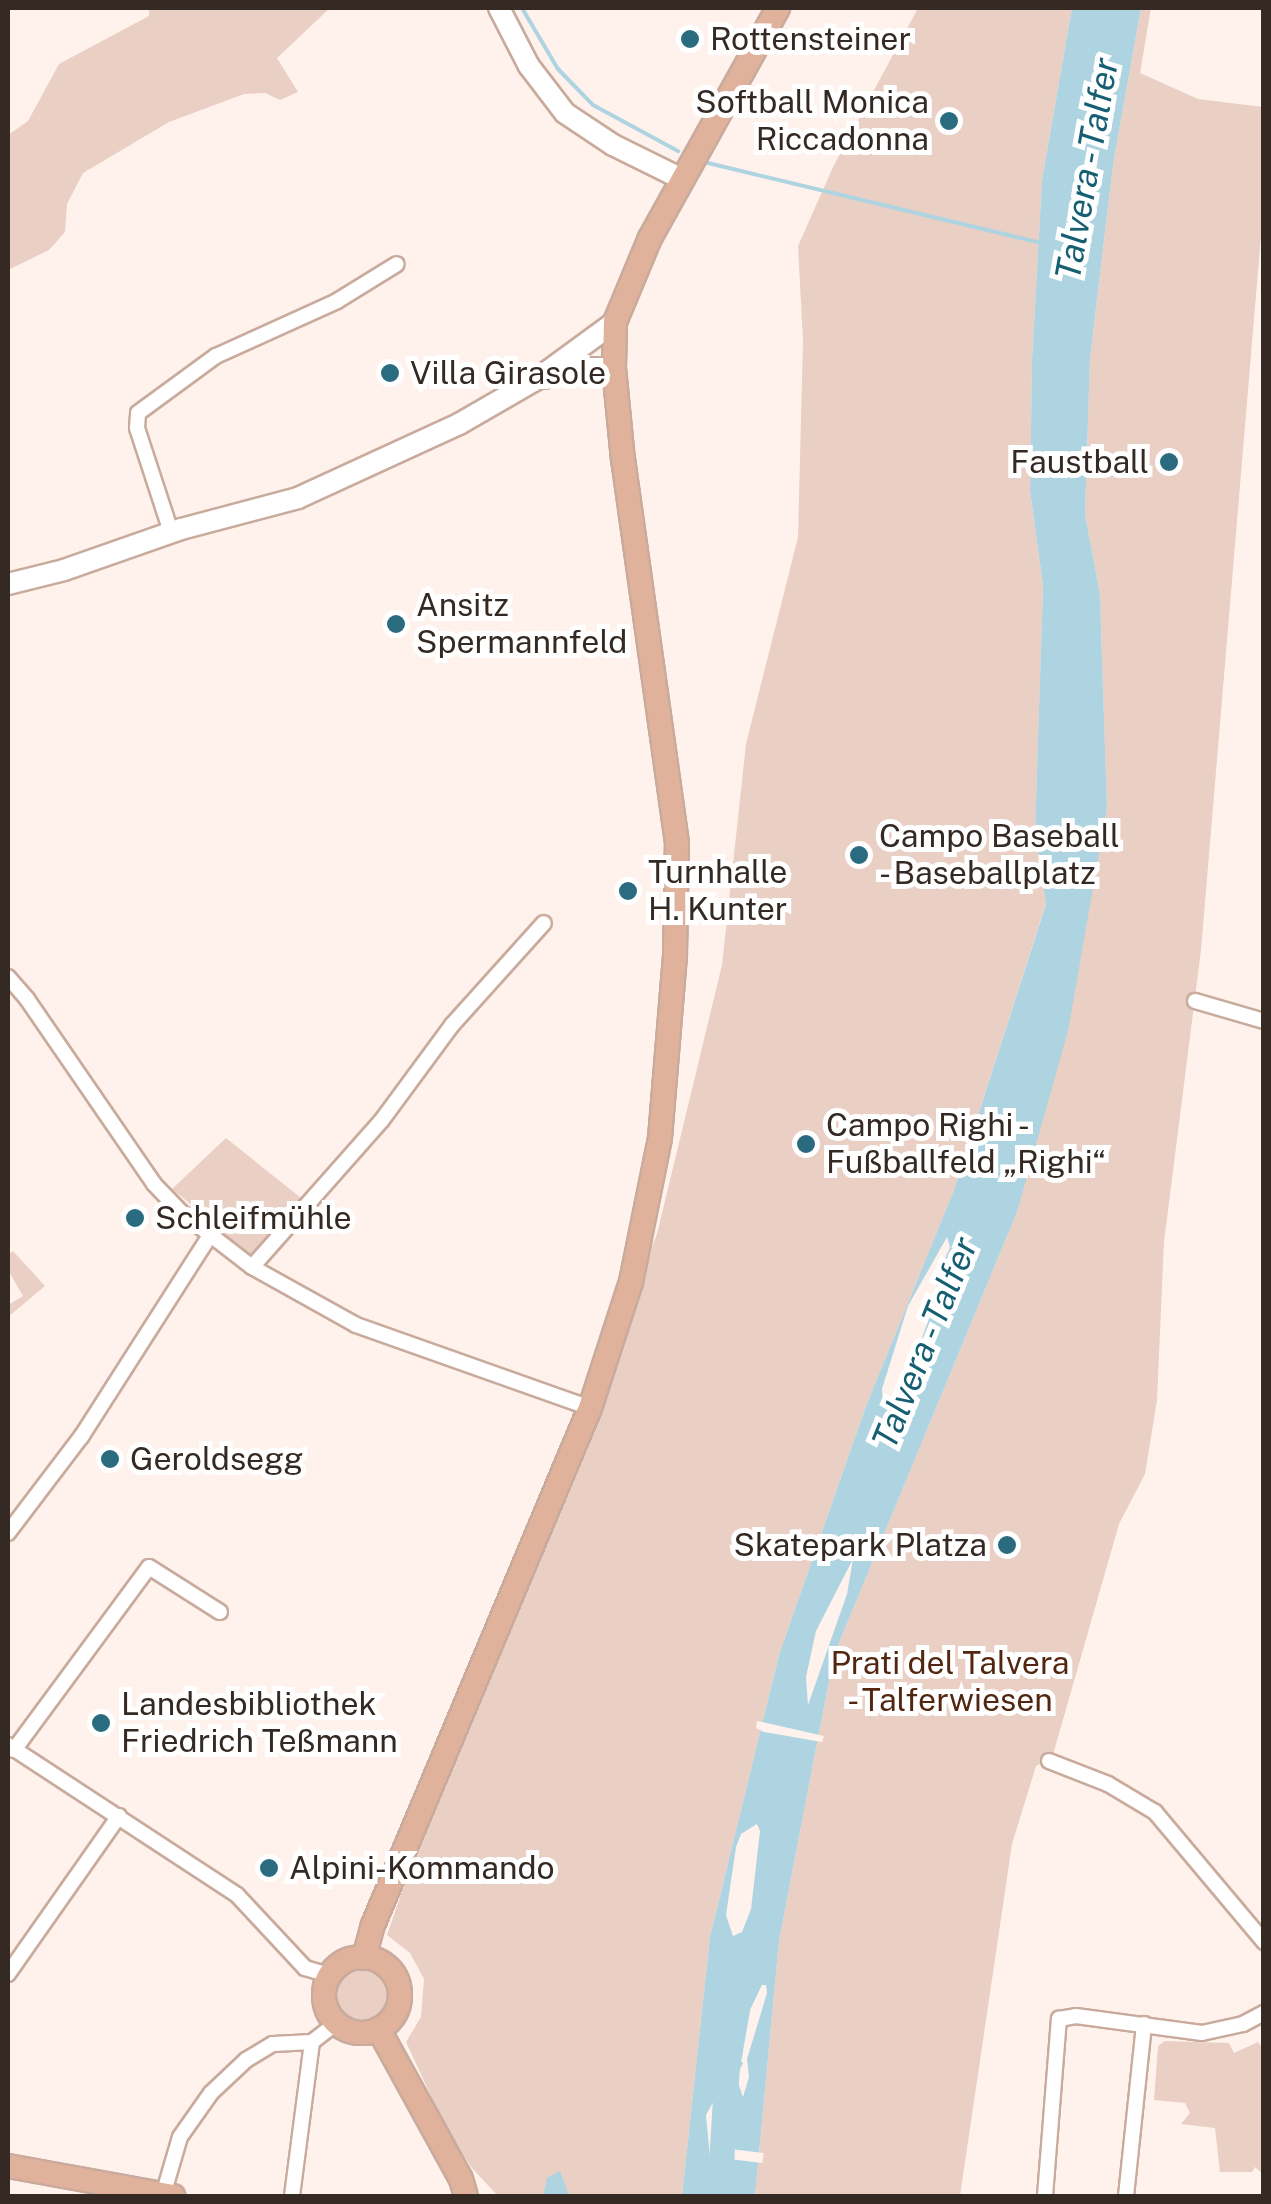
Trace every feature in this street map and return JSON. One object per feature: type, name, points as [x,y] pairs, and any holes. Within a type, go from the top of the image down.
[{"type":"main road","points":[[364,1958],[388,1889],[590,1408],[631,1282],[660,1138],[676,935],[677,843],[614,368],[616,322],[630,278],[778,8]]},
{"type":"main road","points":[[364,1958],[387,1966],[400,1990],[393,2017],[378,2030],[355,2032],[336,2022],[324,1999],[330,1975],[342,1963],[364,1958]]},
{"type":"main road","points":[[378,2030],[464,2188],[481,2196]]},
{"type":"main road","points":[[8,2166],[168,2196]]},
{"type":"street","points":[[499,8],[529,66],[565,112],[613,145],[682,179]]},
{"type":"street","points":[[172,532],[138,428],[138,413],[216,356],[338,301],[397,264]]},
{"type":"street","points":[[8,584],[83,564],[172,532],[298,498],[459,424],[537,379],[616,322]]},
{"type":"street","points":[[537,379],[578,368],[614,368]]},
{"type":"street","points":[[252,1267],[382,1120],[475,998],[544,923]]},
{"type":"street","points":[[8,977],[27,998],[154,1184],[252,1267],[356,1325],[590,1408]]},
{"type":"street","points":[[1194,1001],[1264,1021]]},
{"type":"street","points":[[8,1533],[81,1437],[210,1235]]},
{"type":"street","points":[[220,1612],[148,1567],[10,1748],[237,1895],[305,1968],[330,1975]]},
{"type":"street","points":[[1049,1762],[1108,1784],[1156,1812],[1264,1942]]},
{"type":"street","points":[[8,1974],[119,1816]]},
{"type":"street","points":[[1044,2196],[1059,2019],[1076,2016],[1202,2033],[1242,2024],[1264,2012]]},
{"type":"street","points":[[168,2196],[180,2137],[211,2093],[246,2060],[272,2044],[312,2042],[336,2022]]},
{"type":"street","points":[[1126,2196],[1144,2024]]},
{"type":"street","points":[[292,2196],[312,2042]]},
{"type":"green space","points":[[149,8],[330,8],[277,58],[298,92],[280,100],[265,93],[244,94],[169,122],[83,173],[67,204],[65,232],[49,250],[8,270],[8,135],[28,121],[59,64],[149,16]]},
{"type":"green space","name":"Prati del Talvera - Talferwiesen","points":[[918,8],[1072,8],[1042,180],[1032,360],[1030,491],[1043,586],[1035,831],[1046,903],[954,1190],[866,1406],[779,1655],[710,1937],[682,2196],[498,2196],[471,2167],[444,2124],[406,2042],[421,2017],[424,1979],[410,1953],[387,1935],[454,1742],[657,1234],[722,965],[746,744],[798,537],[803,341],[798,246],[834,165]]},
{"type":"green space","name":"Prati del Talvera - Talferwiesen","points":[[1141,8],[1151,8],[1140,73],[1198,99],[1263,107],[1264,200],[1201,950],[1164,1242],[1157,1400],[1145,1474],[1119,1524],[1052,1758],[1036,1766],[1012,1844],[960,2196],[755,2196],[779,1941],[834,1655],[1017,1212],[1107,808],[1100,595],[1085,514],[1090,359],[1113,165]]},
{"type":"green space","points":[[226,1138],[301,1198],[248,1259],[220,1228],[172,1189]]},
{"type":"green space","points":[[13,1251],[45,1286],[8,1317],[8,1305],[23,1296],[8,1270],[8,1255]]},
{"type":"green space","points":[[362,1968],[382,1976],[390,1996],[382,2016],[362,2024],[342,2016],[334,1996],[342,1976]]},
{"type":"green space","points":[[1165,2041],[1229,2043],[1234,2053],[1258,2042],[1263,2049],[1263,2174],[1255,2167],[1252,2172],[1220,2172],[1215,2128],[1181,2124],[1190,2113],[1185,2103],[1154,2100],[1158,2046]]},
{"type":"water","points":[[1072,8],[1141,8],[1113,165],[1090,359],[1085,514],[1100,595],[1107,808],[1068,1031],[1017,1212],[834,1655],[779,1941],[755,2196],[682,2196],[710,1937],[779,1655],[866,1406],[954,1190],[1046,904],[1035,831],[1043,586],[1030,491],[1032,360],[1042,180]],"holes":[[[947,1237],[950,1247],[934,1284],[939,1289],[920,1344],[900,1389],[892,1401],[883,1403],[882,1389],[908,1306]],[[853,1559],[847,1594],[808,1705],[806,1677],[816,1631]],[[757,1824],[760,1831],[751,1909],[742,1932],[733,1936],[726,1915],[741,1834]],[[755,1970],[748,2014],[762,1985],[766,1985],[767,1993],[747,2059],[749,2077],[743,2097],[736,2077],[743,2063],[729,2054],[728,2018],[736,1982]],[[716,2097],[725,2100],[730,2130],[722,2166],[712,2179],[706,2115]]]},
{"type":"water","points":[[560,2171],[569,2196],[543,2196],[547,2178]]},
{"type":"pier","points":[[757,1721],[824,1736],[822,1742],[764,1732],[756,1728]]},
{"type":"pier","points":[[722,2148],[764,2153],[762,2163],[721,2158]]},
{"type":"waterway","points":[[522,8],[558,69],[593,105],[678,151]]},
{"type":"waterway","points":[[708,163],[1038,242]]},
{"type":"waterway","name":"Talvera - Talfer","points":[[719,2196],[727,2067],[748,1945]]},
{"type":"place","name":"Rottensteiner","points":[[690,39]]},
{"type":"place","name":"Softball Monica Riccadonna","points":[[949,121]]},
{"type":"place","name":"Villa Girasole","points":[[390,373]]},
{"type":"place","name":"Faustball","points":[[1169,462]]},
{"type":"place","name":"Ansitz Spermannfeld","points":[[396,624]]},
{"type":"place","name":"Campo Baseball - Baseballplatz","points":[[859,855]]},
{"type":"place","name":"Turnhalle H. Kunter","points":[[628,891]]},
{"type":"place","name":"Campo Righi - Fußballfeld „Righi“","points":[[806,1144]]},
{"type":"place","name":"Schleifmühle","points":[[135,1218]]},
{"type":"place","name":"Geroldsegg","points":[[110,1459]]},
{"type":"place","name":"Skatepark Platza","points":[[1007,1545]]},
{"type":"place","name":"Landesbibliothek Friedrich Teßmann","points":[[101,1723]]},
{"type":"place","name":"Alpini-Kommando","points":[[269,1868]]}]
